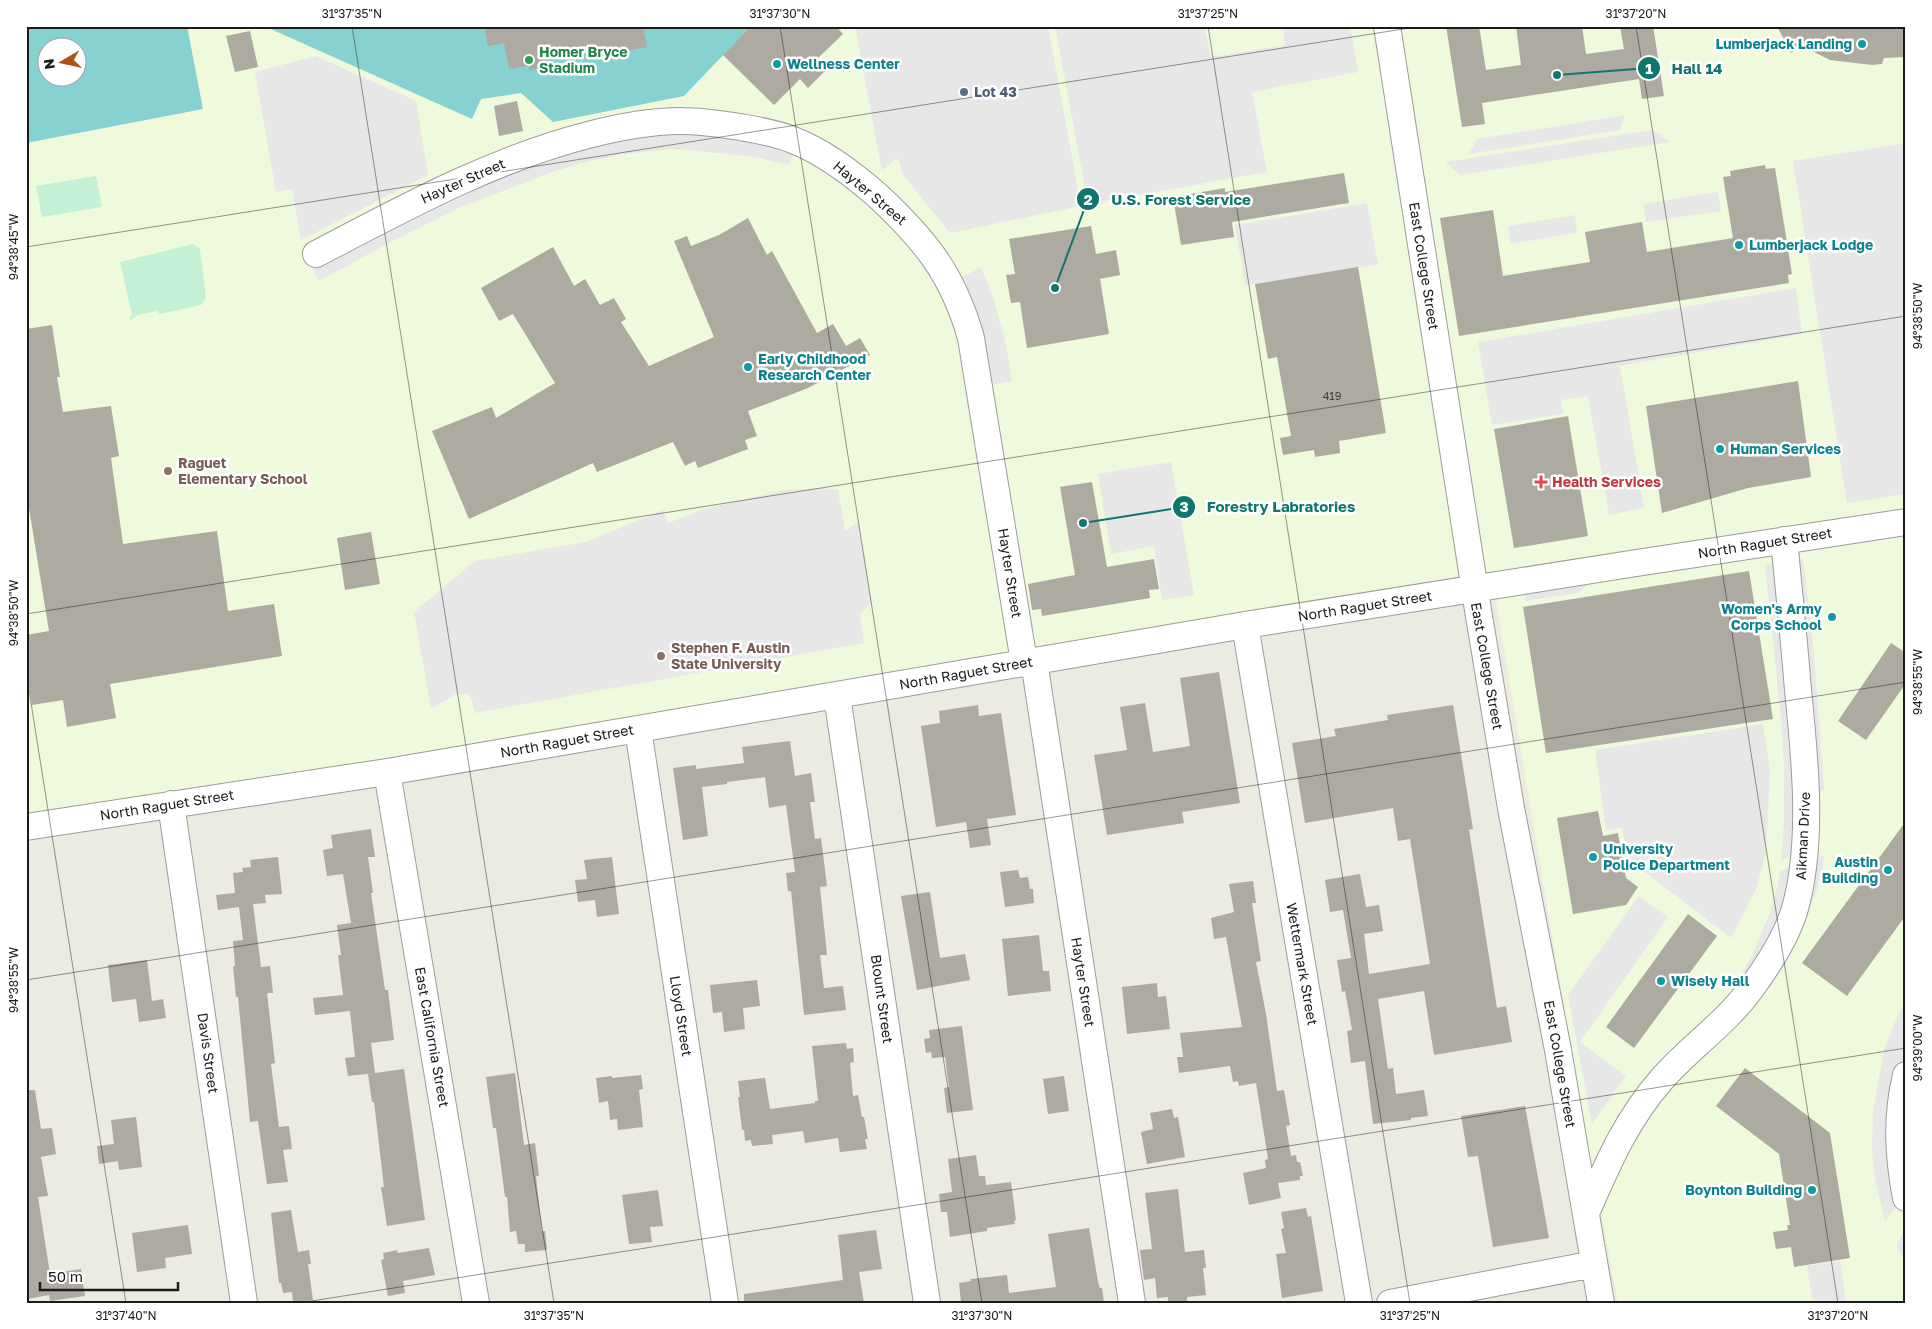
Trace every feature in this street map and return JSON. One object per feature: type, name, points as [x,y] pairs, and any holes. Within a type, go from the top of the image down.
[{"type":"street","name":"East College Street","points":[[1387,26],[1474,588],[1511,808],[1558,1050],[1601,1303]]},
{"type":"street","name":"Hayter Street","points":[[316,254],[422,198],[482,170],[538,149],[609,130],[657,122],[682,121],[776,134],[805,145],[850,173],[908,223],[936,258],[960,303],[971,338],[1029,661],[1132,1303]]},
{"type":"street","name":"North Raguet Street","points":[[26,827],[387,772],[1245,625],[1906,522]]},
{"type":"street","name":"Aikman Drive","points":[[1586,1213],[1615,1149],[1634,1115],[1664,1077],[1734,1009],[1749,991],[1774,954],[1793,914],[1802,874],[1806,786],[1802,724],[1784,540]]},
{"type":"street","name":"Wettermark Street","points":[[1245,625],[1359,1303]]},
{"type":"street","name":"Blount Street","points":[[838,696],[928,1303]]},
{"type":"street","name":"Lloyd Street","points":[[638,729],[725,1303]]},
{"type":"street","name":"East California Street","points":[[387,772],[476,1303]]},
{"type":"street","name":"Davis Street","points":[[171,804],[244,1303]]},
{"type":"street","points":[[1906,1075],[1899,1116],[1898,1144],[1906,1198]]},
{"type":"street","points":[[1390,1303],[1594,1264]]},
{"type":"shaded area","name":"Stephen F. Austin State University","points":[[26,26],[1906,26],[1906,1303],[1618,1303],[1576,1080],[1491,571],[479,742],[353,766],[26,814]]},
{"type":"shaded area","points":[[26,26],[187,26],[203,109],[26,143]]},
{"type":"shaded area","name":"Homer Bryce Stadium","points":[[264,26],[751,26],[684,96],[553,122],[521,93],[481,99],[472,119]]},
{"type":"shaded area","name":"Lot 43","points":[[855,26],[1048,26],[1081,206],[950,233],[903,175],[899,160],[895,159],[882,171]]},
{"type":"shaded area","points":[[1055,26],[1204,26],[1210,52],[1213,56],[1218,56],[1285,45],[1283,28],[1293,26],[1350,26],[1358,72],[1252,92],[1267,172],[1088,204]]},
{"type":"shaded area","points":[[316,56],[416,101],[428,175],[301,240],[292,189],[276,192],[255,72]]},
{"type":"shaded area","points":[[665,108],[714,111],[801,133],[789,165],[755,157],[677,149],[620,155],[555,171],[459,208],[319,281],[302,249],[390,203],[641,111]]},
{"type":"shaded area","points":[[1625,115],[1620,130],[1469,154],[1477,139]]},
{"type":"shaded area","points":[[1653,130],[1670,142],[1460,175],[1445,162]]},
{"type":"shaded area","points":[[1906,143],[1906,494],[1847,503],[1793,161]]},
{"type":"shaded area","points":[[96,176],[102,207],[42,217],[36,186]]},
{"type":"shaded area","points":[[1718,192],[1721,211],[1646,222],[1643,204]]},
{"type":"shaded area","points":[[1367,203],[1378,265],[1245,285],[1235,225]]},
{"type":"shaded area","points":[[1575,215],[1577,233],[1511,244],[1508,226]]},
{"type":"shaded area","points":[[193,244],[200,249],[206,298],[201,305],[160,314],[157,311],[137,315],[132,320],[129,319],[132,315],[120,262]]},
{"type":"shaded area","points":[[981,267],[994,300],[1005,340],[1012,381],[991,385],[985,345],[974,306],[961,278]]},
{"type":"shaded area","points":[[1796,288],[1802,334],[1620,366],[1644,508],[1609,515],[1588,396],[1561,400],[1563,414],[1492,425],[1478,342]]},
{"type":"shaded area","points":[[1171,462],[1194,595],[1162,600],[1154,546],[1111,554],[1098,474]]},
{"type":"shaded area","points":[[822,488],[838,490],[845,531],[858,522],[872,602],[860,614],[864,643],[475,713],[468,694],[456,694],[431,709],[414,612],[475,561],[586,542],[663,510],[668,523],[704,509],[786,490]]},
{"type":"shaded area","points":[[1803,559],[1813,643],[1824,789],[1812,798],[1811,843],[1781,861],[1784,824],[1784,768],[1781,718],[1765,565]]},
{"type":"shaded area","points":[[1520,568],[1624,577],[1588,584],[1578,593],[1526,601]]},
{"type":"shaded area","points":[[1763,724],[1770,771],[1766,853],[1756,889],[1731,938],[1628,859],[1622,828],[1606,830],[1595,750]]},
{"type":"shaded area","points":[[1825,855],[1818,887],[1803,925],[1765,986],[1738,982],[1753,953],[1771,910],[1780,871]]},
{"type":"shaded area","points":[[1639,896],[1668,917],[1580,1042],[1626,1076],[1592,1124],[1568,995]]},
{"type":"shaded area","points":[[1906,1002],[1906,1203],[1896,1207],[1885,1221],[1875,1179],[1872,1151],[1873,1111],[1884,1050],[1899,1012]]},
{"type":"shaded area","points":[[1904,1230],[1906,1230],[1906,1247],[1901,1257],[1897,1245]]},
{"type":"shaded area","points":[[1840,1261],[1846,1303],[1813,1303],[1807,1266]]},
{"type":"building","points":[[484,26],[643,26],[647,47],[606,55],[605,46],[547,57],[549,67],[529,70],[529,66],[509,69],[504,43],[488,46]]},
{"type":"building","name":"Wellness Center","points":[[751,26],[836,26],[843,34],[817,59],[827,69],[808,88],[800,79],[774,105],[723,55]]},
{"type":"building","points":[[1446,26],[1479,26],[1486,70],[1521,65],[1516,26],[1582,26],[1586,54],[1624,49],[1620,26],[1653,26],[1664,96],[1642,99],[1639,79],[1482,103],[1485,124],[1462,127]]},
{"type":"building","name":"Lumberjack Landing","points":[[1777,26],[1906,26],[1906,57],[1884,58],[1882,64],[1872,65],[1830,60],[1802,46],[1791,53]]},
{"type":"building","points":[[250,31],[258,67],[235,72],[226,36]]},
{"type":"building","points":[[517,101],[523,131],[499,136],[494,106]]},
{"type":"building","name":"Lumberjack Lodge","points":[[1765,165],[1766,169],[1775,168],[1792,274],[1788,275],[1789,283],[1459,336],[1440,218],[1493,210],[1503,276],[1590,262],[1585,232],[1642,222],[1647,252],[1733,238],[1723,177],[1731,176],[1730,171]]},
{"type":"building","points":[[1344,173],[1349,203],[1232,222],[1234,237],[1181,245],[1173,197],[1225,188],[1225,192]]},
{"type":"building","name":"Early Childhood Research Center","points":[[748,218],[767,255],[772,251],[817,333],[833,324],[846,346],[860,338],[870,355],[808,388],[748,411],[757,436],[745,440],[748,449],[698,468],[695,461],[685,466],[673,442],[597,472],[593,463],[469,519],[432,431],[492,407],[496,418],[555,383],[513,314],[499,321],[481,288],[553,247],[574,286],[585,279],[600,305],[614,298],[626,319],[621,322],[649,366],[714,337],[674,241],[687,236],[691,246],[719,235]]},
{"type":"building","points":[[1091,226],[1096,254],[1116,250],[1120,275],[1100,279],[1109,334],[1027,348],[1020,302],[1011,303],[1006,275],[1015,274],[1009,239]]},
{"type":"building","points":[[1358,267],[1386,433],[1339,441],[1340,453],[1315,457],[1314,450],[1283,455],[1280,438],[1291,436],[1277,357],[1268,359],[1255,284]]},
{"type":"building","points":[[52,325],[60,377],[57,377],[63,412],[111,406],[119,456],[111,458],[123,544],[217,531],[228,611],[274,604],[282,656],[110,684],[116,718],[67,727],[63,700],[32,705],[26,666],[26,635],[49,631],[26,490],[26,329]]},
{"type":"building","name":"Human Services","points":[[1798,381],[1811,477],[1748,488],[1662,513],[1646,406]]},
{"type":"building","name":"Health Services","points":[[1568,416],[1588,536],[1514,548],[1494,429]]},
{"type":"building","points":[[1092,482],[1107,567],[1154,559],[1159,589],[1149,590],[1150,598],[1042,616],[1041,609],[1032,610],[1028,584],[1075,575],[1060,487]]},
{"type":"building","points":[[371,532],[380,584],[345,590],[337,538]]},
{"type":"building","points":[[1749,571],[1773,719],[1546,753],[1523,607]]},
{"type":"building","points":[[1891,643],[1906,653],[1906,683],[1866,740],[1838,721]]},
{"type":"building","points":[[1219,672],[1240,803],[1182,812],[1184,823],[1107,835],[1094,755],[1127,750],[1120,707],[1145,703],[1153,752],[1190,746],[1180,678]]},
{"type":"building","points":[[978,705],[979,716],[1001,713],[1016,815],[987,819],[991,845],[970,848],[966,822],[936,827],[921,726],[940,723],[939,711]]},
{"type":"building","points":[[1453,705],[1473,829],[1469,830],[1497,1008],[1506,1006],[1512,1042],[1434,1055],[1424,991],[1378,999],[1388,1069],[1393,1068],[1396,1094],[1424,1090],[1428,1116],[1411,1118],[1411,1120],[1373,1124],[1365,1061],[1351,1063],[1347,1031],[1352,1030],[1345,991],[1342,992],[1337,960],[1351,958],[1343,910],[1330,912],[1325,880],[1360,874],[1366,907],[1379,905],[1383,931],[1364,934],[1369,974],[1430,964],[1410,839],[1398,841],[1393,808],[1305,823],[1292,743],[1336,736],[1334,729],[1388,720],[1387,715]]},
{"type":"building","points":[[790,741],[795,776],[811,773],[815,802],[810,802],[815,839],[821,838],[827,886],[820,887],[827,955],[820,955],[824,988],[843,986],[846,1010],[804,1015],[791,891],[788,891],[786,873],[795,872],[786,805],[769,808],[765,777],[702,787],[708,836],[683,840],[673,768],[696,765],[696,769],[744,763],[742,747]]},
{"type":"building","name":"University Police Department","points":[[1598,811],[1603,836],[1618,833],[1626,878],[1638,887],[1626,905],[1573,914],[1557,818]]},
{"type":"building","name":"Austin Building","points":[[1906,821],[1906,915],[1847,996],[1802,963]]},
{"type":"building","points":[[371,829],[375,857],[368,857],[373,893],[371,893],[385,990],[388,990],[394,1040],[371,1043],[375,1073],[348,1076],[345,1058],[355,1057],[350,1011],[315,1015],[313,998],[343,995],[338,955],[341,955],[337,925],[351,923],[343,874],[327,876],[323,850],[333,848],[331,835]]},
{"type":"building","points":[[278,857],[282,894],[265,895],[266,903],[253,904],[261,967],[270,966],[273,993],[267,993],[275,1063],[271,1064],[279,1127],[289,1126],[292,1149],[283,1150],[288,1182],[267,1184],[258,1121],[250,1122],[238,997],[236,997],[233,941],[243,940],[239,907],[218,910],[216,895],[235,893],[233,873],[243,872],[242,868],[251,867],[250,860]]},
{"type":"building","points":[[612,857],[619,914],[597,917],[595,900],[578,902],[575,880],[587,879],[584,860]]},
{"type":"building","points":[[1018,870],[1020,878],[1028,877],[1030,889],[1033,889],[1034,903],[1005,907],[1000,872]]},
{"type":"building","points":[[1253,881],[1256,903],[1252,903],[1261,961],[1256,962],[1266,1014],[1277,1091],[1284,1090],[1290,1125],[1286,1126],[1291,1156],[1296,1155],[1297,1162],[1300,1162],[1303,1176],[1300,1176],[1300,1180],[1278,1183],[1281,1198],[1249,1205],[1243,1173],[1266,1168],[1265,1160],[1268,1159],[1256,1083],[1239,1086],[1238,1081],[1233,1082],[1230,1066],[1179,1073],[1177,1057],[1183,1057],[1180,1033],[1242,1027],[1226,937],[1214,939],[1211,918],[1234,912],[1229,884]]},
{"type":"building","points":[[930,892],[940,958],[965,954],[970,980],[917,990],[901,896]]},
{"type":"building","name":"Wisely Hall","points":[[1688,914],[1717,936],[1634,1048],[1606,1027]]},
{"type":"building","points":[[1039,935],[1043,971],[1049,971],[1051,991],[1008,996],[1002,939]]},
{"type":"building","points":[[147,960],[152,1001],[163,999],[166,1018],[139,1022],[136,999],[112,1002],[108,965]]},
{"type":"building","points":[[757,980],[760,1006],[743,1008],[745,1029],[724,1032],[722,1012],[713,1013],[710,985]]},
{"type":"building","points":[[1157,983],[1158,997],[1166,996],[1170,1029],[1127,1034],[1122,987]]},
{"type":"building","points":[[962,1026],[973,1110],[947,1113],[944,1088],[949,1087],[945,1057],[932,1058],[931,1052],[926,1053],[924,1039],[930,1038],[929,1030]]},
{"type":"building","points":[[846,1043],[847,1049],[853,1048],[854,1062],[850,1063],[853,1096],[858,1095],[862,1117],[864,1117],[868,1139],[865,1139],[867,1149],[840,1152],[838,1138],[805,1143],[803,1131],[772,1135],[773,1144],[752,1146],[751,1140],[745,1141],[738,1097],[740,1097],[738,1081],[765,1078],[770,1109],[815,1103],[815,1101],[818,1101],[812,1046]]},
{"type":"building","name":"Boynton Building","points":[[1745,1068],[1830,1133],[1850,1258],[1794,1267],[1791,1247],[1776,1249],[1773,1232],[1788,1230],[1787,1225],[1790,1225],[1779,1154],[1716,1106]]},
{"type":"building","points":[[404,1069],[425,1220],[387,1226],[381,1187],[384,1187],[374,1102],[372,1102],[368,1074]]},
{"type":"building","points":[[515,1073],[524,1145],[535,1143],[539,1176],[536,1176],[542,1231],[545,1231],[547,1250],[525,1252],[525,1244],[518,1244],[516,1231],[510,1232],[507,1197],[505,1197],[496,1128],[493,1128],[486,1077]]},
{"type":"building","points":[[641,1075],[643,1089],[639,1090],[643,1127],[618,1130],[617,1119],[610,1120],[608,1101],[599,1103],[596,1078]]},
{"type":"building","points":[[1064,1076],[1069,1111],[1048,1114],[1043,1079]]},
{"type":"building","points":[[26,1090],[35,1090],[41,1129],[52,1128],[56,1154],[41,1157],[48,1196],[38,1197],[50,1274],[81,1269],[85,1296],[50,1301],[49,1295],[28,1299]]},
{"type":"building","points":[[1525,1106],[1549,1238],[1493,1247],[1478,1156],[1468,1157],[1461,1116]]},
{"type":"building","points":[[1172,1109],[1174,1118],[1178,1117],[1185,1157],[1147,1164],[1141,1132],[1153,1129],[1150,1113]]},
{"type":"building","points":[[136,1117],[142,1167],[119,1170],[118,1161],[99,1164],[97,1146],[114,1144],[111,1120]]},
{"type":"building","points":[[976,1155],[979,1176],[985,1176],[986,1185],[1011,1182],[1015,1224],[987,1228],[987,1231],[950,1237],[947,1212],[941,1212],[939,1194],[952,1192],[948,1159]]},
{"type":"building","points":[[1178,1189],[1185,1252],[1204,1250],[1206,1268],[1203,1268],[1206,1295],[1187,1297],[1187,1303],[1168,1303],[1168,1297],[1157,1298],[1155,1278],[1144,1280],[1140,1250],[1152,1249],[1145,1193]]},
{"type":"building","points":[[658,1190],[663,1226],[650,1227],[652,1242],[629,1244],[622,1195]]},
{"type":"building","points":[[1306,1208],[1308,1217],[1311,1216],[1323,1291],[1282,1298],[1276,1254],[1286,1253],[1281,1229],[1284,1228],[1281,1212]]},
{"type":"building","points":[[291,1210],[298,1252],[309,1250],[311,1264],[308,1264],[313,1300],[293,1303],[292,1292],[283,1293],[281,1283],[279,1283],[271,1213]]},
{"type":"building","points":[[188,1225],[192,1254],[165,1258],[166,1268],[137,1272],[132,1233]]},
{"type":"building","points":[[1089,1228],[1098,1282],[1100,1288],[1102,1288],[1104,1303],[961,1303],[959,1283],[971,1281],[971,1279],[1007,1275],[1009,1293],[1056,1287],[1048,1234]]},
{"type":"building","points":[[876,1230],[882,1269],[859,1272],[864,1303],[744,1303],[744,1294],[843,1280],[838,1235]]},
{"type":"building","points":[[429,1248],[435,1275],[403,1281],[405,1293],[388,1296],[381,1260],[384,1259],[383,1253],[397,1250],[398,1253]]},
{"type":"place","name":"Lumberjack Landing","points":[[1862,44]]},
{"type":"place","name":"Homer Bryce Stadium","points":[[529,60]]},
{"type":"place","name":"Wellness Center","points":[[777,64]]},
{"type":"place","name":"Hall 14","points":[[1557,75]]},
{"type":"place","name":"Lot 43","points":[[964,92]]},
{"type":"place","name":"Lumberjack Lodge","points":[[1739,245]]},
{"type":"place","name":"U.S. Forest Service","points":[[1055,288]]},
{"type":"place","name":"Early Childhood Research Center","points":[[748,367]]},
{"type":"place","name":"Human Services","points":[[1720,449]]},
{"type":"place","name":"Raguet Elementary School","points":[[168,471]]},
{"type":"place","name":"Health Services","points":[[1541,482]]},
{"type":"place","name":"Forestry Labratories","points":[[1083,523]]},
{"type":"place","name":"Women's Army Corps School","points":[[1832,617]]},
{"type":"place","name":"Stephen F. Austin State University","points":[[661,656]]},
{"type":"place","name":"University Police Department","points":[[1593,857]]},
{"type":"place","name":"Austin Building","points":[[1888,870]]},
{"type":"place","name":"Wisely Hall","points":[[1661,981]]},
{"type":"place","name":"Boynton Building","points":[[1812,1190]]}]
